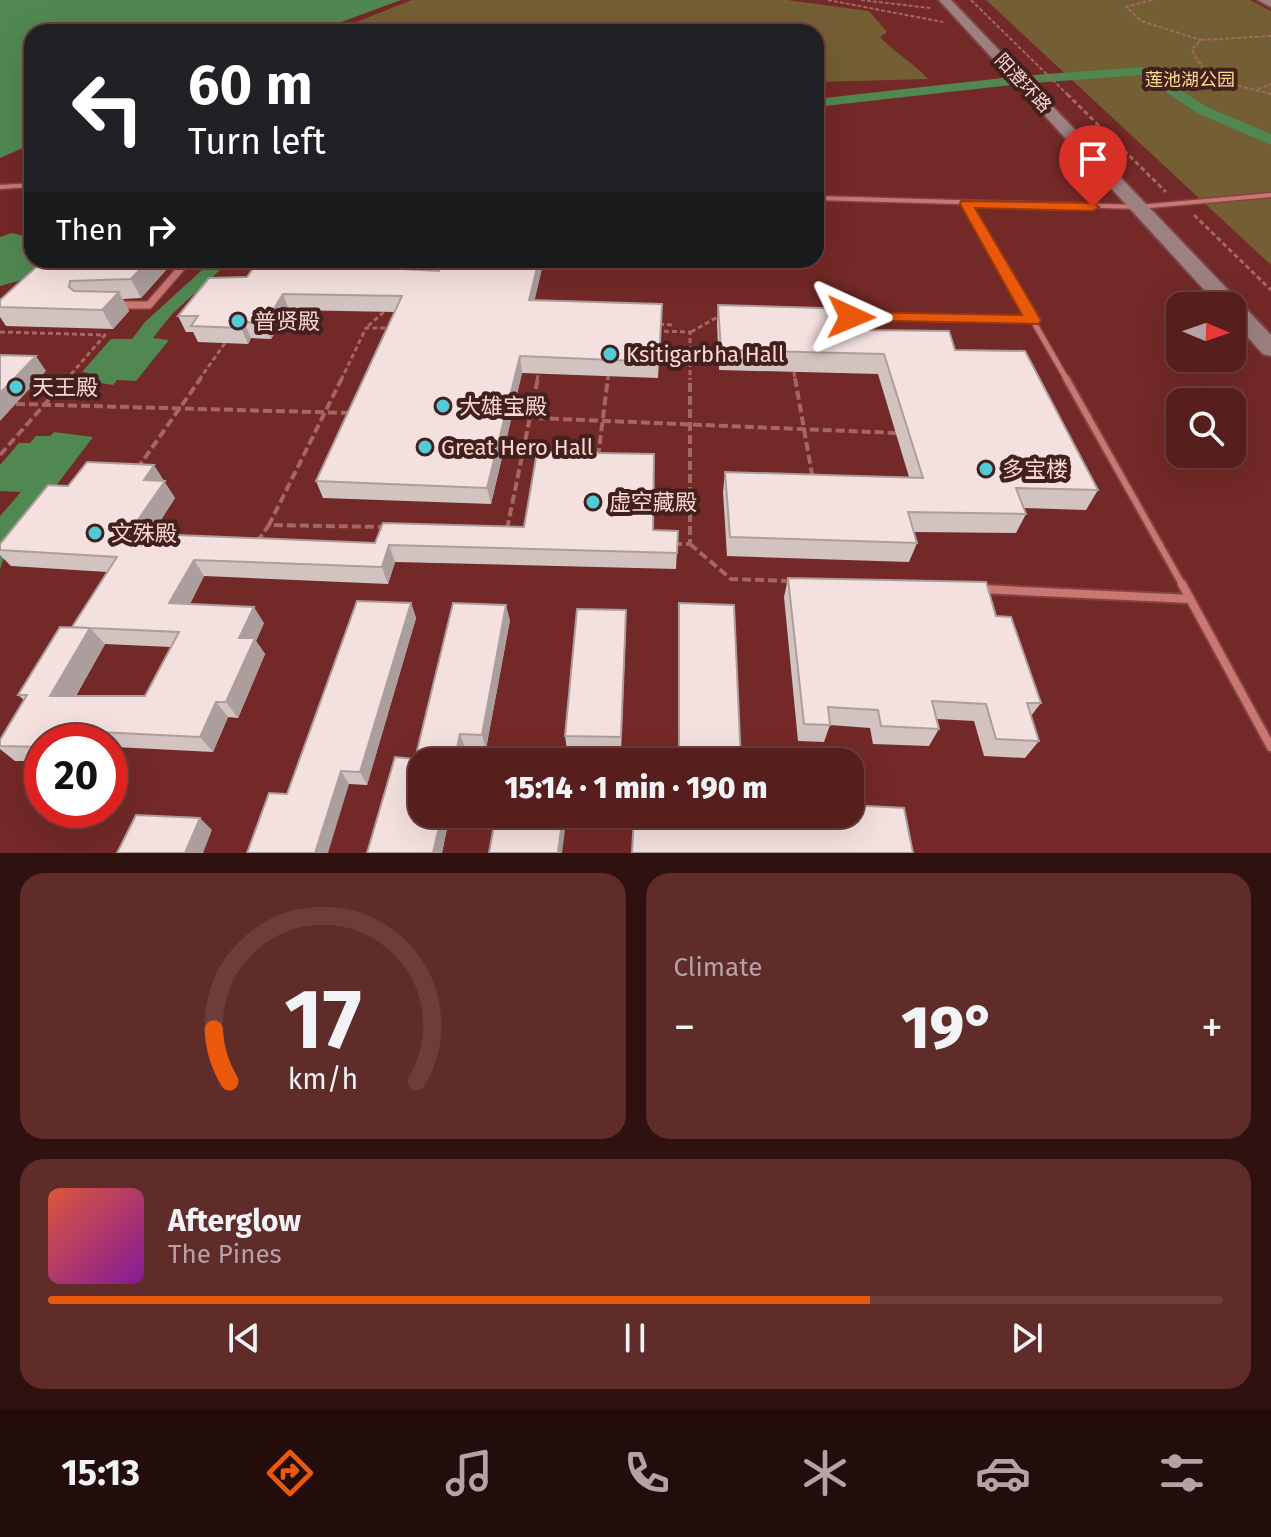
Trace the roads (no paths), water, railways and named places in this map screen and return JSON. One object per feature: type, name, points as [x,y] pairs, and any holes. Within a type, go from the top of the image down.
[{"type":"main road","points":[[1264,0],[1271,4]]},
{"type":"main road","name":"阳澄环路","points":[[949,4],[1217,292]]},
{"type":"main road","name":"阳澄环路","points":[[1246,323],[1271,349]]},
{"type":"street","points":[[102,304],[149,305],[181,268]]},
{"type":"lane","points":[[0,187],[24,186]]},
{"type":"lane","points":[[824,198],[1139,207],[1271,195]]},
{"type":"lane","points":[[966,204],[1271,747]]},
{"type":"lane","points":[[851,317],[1033,320]]},
{"type":"lane","points":[[972,588],[1190,599]]},
{"type":"waterway","points":[[824,102],[1020,80],[1144,71],[1202,110],[1271,140]]},
{"type":"place","name":"普贤殿","points":[[238,321]]},
{"type":"place","name":"Ksitigarbha Hall","points":[[610,354]]},
{"type":"place","name":"天王殿","points":[[16,387]]},
{"type":"place","name":"大雄宝殿","points":[[443,406]]},
{"type":"place","name":"Great Hero Hall","points":[[425,447]]},
{"type":"place","name":"多宝楼","points":[[986,469]]},
{"type":"place","name":"虚空藏殿","points":[[593,502]]},
{"type":"place","name":"文殊殿","points":[[95,533]]},
{"type":"park label","name":"莲池湖公园","points":[[1190,80]]}]
